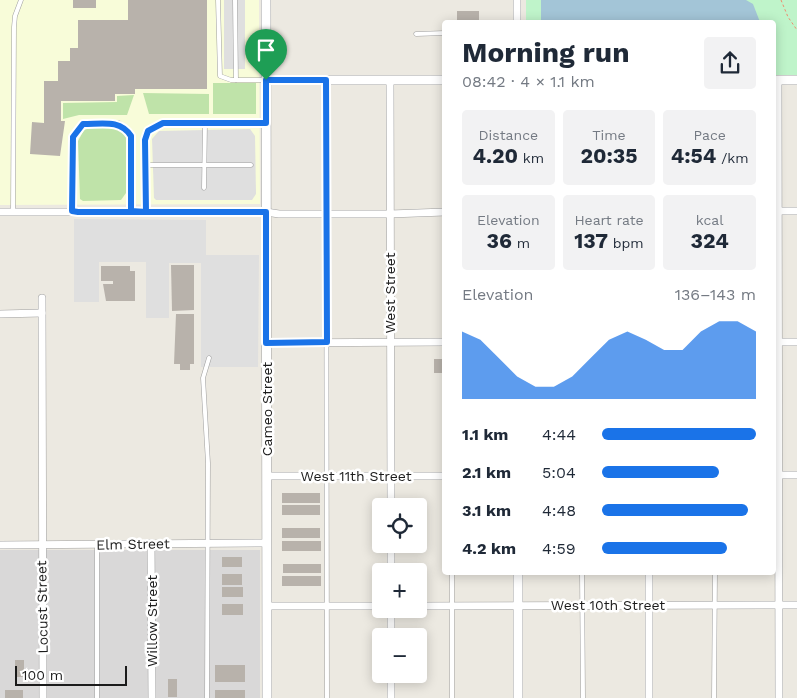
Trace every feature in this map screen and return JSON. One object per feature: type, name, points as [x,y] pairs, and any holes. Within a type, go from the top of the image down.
[{"type":"street","name":"Cameo Street","points":[[266,0],[267,698]]},
{"type":"street","points":[[517,0],[517,20]]},
{"type":"street","points":[[266,80],[442,80]]},
{"type":"street","name":"West Street","points":[[390,80],[391,498]]},
{"type":"street","points":[[779,698],[776,475],[776,80],[797,80]]},
{"type":"street","points":[[0,212],[131,211],[266,212],[280,214],[442,212]]},
{"type":"street","points":[[776,211],[797,211]]},
{"type":"street","name":"Locust Street","points":[[42,298],[42,698]]},
{"type":"street","points":[[0,314],[42,314]]},
{"type":"street","points":[[266,343],[442,342]]},
{"type":"street","points":[[776,342],[797,342]]},
{"type":"street","points":[[776,475],[797,475]]},
{"type":"street","name":"West 11th Street","points":[[267,476],[442,476]]},
{"type":"street","name":"Elm Street","points":[[0,545],[267,543]]},
{"type":"street","name":"Willow Street","points":[[151,544],[152,698]]},
{"type":"street","points":[[518,575],[518,698]]},
{"type":"street","points":[[649,575],[649,698]]},
{"type":"street","name":"West 10th Street","points":[[427,606],[797,605]]},
{"type":"street","points":[[267,606],[372,606]]},
{"type":"street","points":[[391,683],[391,698]]},
{"type":"lane","points":[[13,212],[14,16],[22,0]]},
{"type":"lane","points":[[218,0],[219,73],[224,80],[266,80]]},
{"type":"lane","points":[[235,0],[236,80]]},
{"type":"lane","points":[[416,34],[442,34]]},
{"type":"lane","points":[[326,80],[328,698]]},
{"type":"lane","points":[[72,211],[73,137],[83,124],[119,123],[131,136],[131,211]]},
{"type":"lane","points":[[146,212],[145,140],[152,128],[163,123],[266,123]]},
{"type":"lane","points":[[204,188],[205,123]]},
{"type":"lane","points":[[146,165],[251,166]]},
{"type":"lane","points":[[207,698],[208,463],[203,378],[209,358]]},
{"type":"lane","points":[[97,544],[97,698]]},
{"type":"lane","points":[[452,575],[452,698]]},
{"type":"lane","points":[[582,575],[583,698]]},
{"type":"lane","points":[[714,575],[714,698]]},
{"type":"path","points":[[781,0],[788,17],[797,30]]},
{"type":"shaded area","points":[[0,0],[259,0],[260,204],[0,205]]},
{"type":"shaded area","points":[[224,0],[245,0],[245,69],[224,69]]},
{"type":"shaded area","points":[[526,0],[797,0],[797,75],[776,75],[776,20],[526,20]]},
{"type":"shaded area","points":[[250,129],[255,136],[256,194],[252,200],[156,200],[154,198],[152,139],[159,131]]},
{"type":"shaded area","points":[[74,219],[206,220],[206,255],[259,255],[258,367],[201,367],[201,263],[169,263],[169,318],[146,318],[146,262],[99,262],[99,302],[74,302]]},
{"type":"shaded area","points":[[0,550],[260,550],[260,698],[0,698]]},
{"type":"green space","points":[[213,83],[256,83],[256,114],[213,114]]},
{"type":"green space","points":[[143,93],[209,94],[209,114],[149,114]]},
{"type":"green space","points":[[134,95],[127,115],[79,115],[63,119],[63,103],[117,102],[117,96]]},
{"type":"green space","points":[[90,128],[117,128],[126,136],[126,193],[121,200],[83,201],[80,199],[78,141],[84,130]]},
{"type":"water","points":[[541,0],[746,0],[753,4],[759,20],[541,20]]},
{"type":"building","points":[[73,0],[96,0],[96,8],[73,8]]},
{"type":"building","points":[[128,0],[207,0],[207,89],[135,89],[135,94],[115,94],[115,101],[61,101],[61,121],[65,121],[60,156],[30,154],[32,122],[44,123],[44,81],[58,81],[58,61],[70,61],[70,48],[78,48],[78,20],[128,20]]},
{"type":"building","points":[[457,11],[479,11],[479,20],[457,20]]},
{"type":"building","points":[[171,265],[194,265],[194,310],[172,311]]},
{"type":"building","points":[[101,266],[130,266],[130,271],[135,271],[135,301],[106,301],[103,284],[113,284],[113,281],[101,281]]},
{"type":"building","points":[[176,314],[194,314],[194,364],[190,364],[190,370],[180,370],[180,364],[174,364]]},
{"type":"building","points":[[434,359],[442,359],[442,373],[434,373]]},
{"type":"building","points":[[282,493],[320,493],[320,503],[282,503]]},
{"type":"building","points":[[282,505],[320,505],[320,515],[282,515]]},
{"type":"building","points":[[282,528],[320,528],[320,538],[282,538]]},
{"type":"building","points":[[282,541],[321,541],[321,551],[282,551]]},
{"type":"building","points":[[222,557],[242,557],[242,567],[222,567]]},
{"type":"building","points":[[283,564],[321,564],[321,573],[283,573]]},
{"type":"building","points":[[222,574],[242,574],[242,585],[222,585]]},
{"type":"building","points":[[282,576],[321,576],[321,586],[282,586]]},
{"type":"building","points":[[222,587],[243,587],[243,597],[222,597]]},
{"type":"building","points":[[222,604],[243,604],[243,615],[222,615]]},
{"type":"building","points":[[15,660],[24,660],[24,677],[15,677]]},
{"type":"building","points":[[215,665],[245,665],[245,682],[215,682]]},
{"type":"building","points":[[168,679],[177,679],[177,697],[168,697]]},
{"type":"building","points":[[5,690],[23,690],[23,698],[5,698]]},
{"type":"building","points":[[215,690],[245,690],[245,698],[215,698]]},
{"type":"route","points":[[266,80],[266,123],[163,123],[148,131],[145,140],[146,212],[131,211],[131,136],[127,130],[119,123],[83,124],[73,137],[72,211],[78,212],[131,211],[146,212],[266,212],[266,343],[327,342],[326,80],[266,80]]}]
